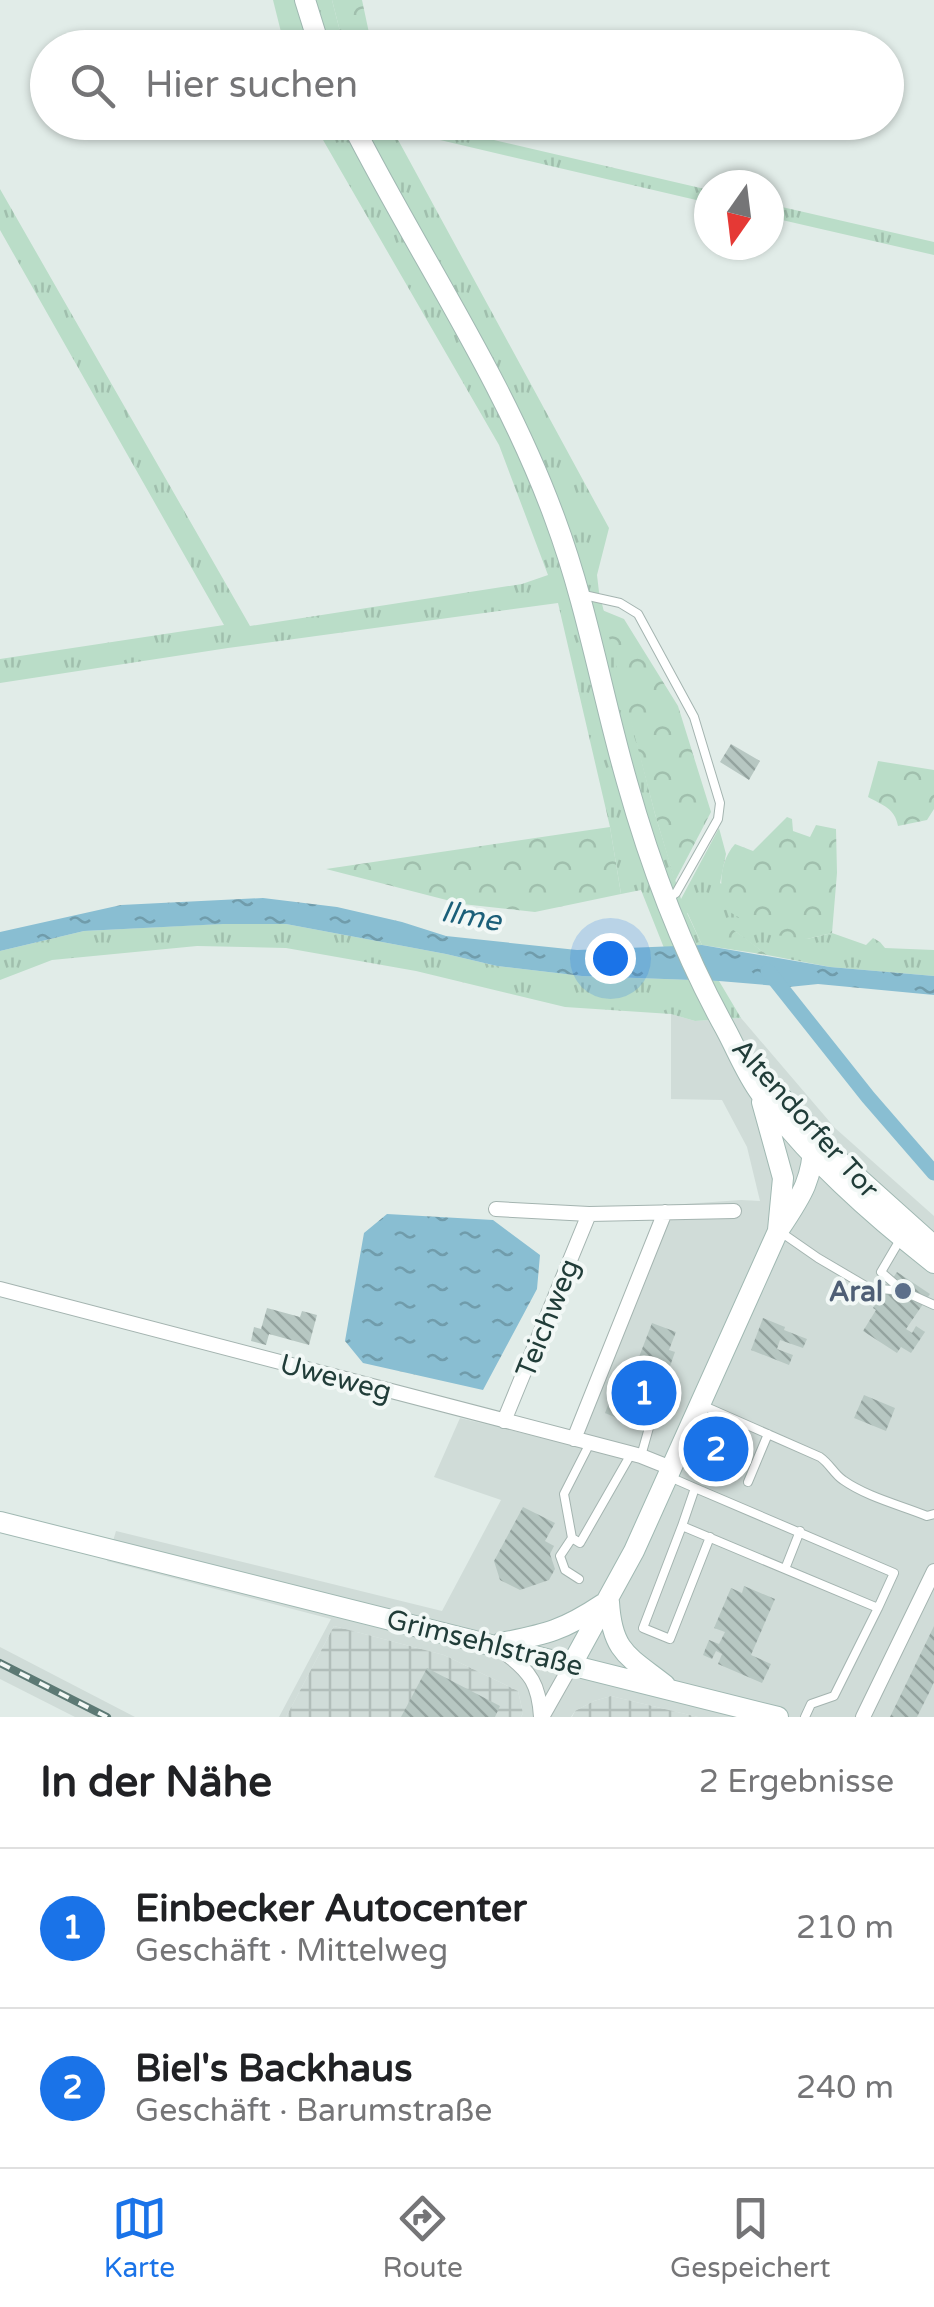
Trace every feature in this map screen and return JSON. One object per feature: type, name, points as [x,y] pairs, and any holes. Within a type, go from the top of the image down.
[{"type":"main road","points":[[305,0],[314,30]]},
{"type":"main road","points":[[361,140],[497,386],[533,462],[579,594],[626,779],[668,910],[720,1020]]},
{"type":"main road","name":"Altendorfer Tor","points":[[720,1020],[759,1091],[814,1145],[837,1159],[934,1246]]},
{"type":"main road","name":"Altendorfer Tor","points":[[720,1020],[849,1192],[934,1262]]},
{"type":"main road","points":[[759,1091],[783,1178],[778,1230]]},
{"type":"main road","points":[[783,1178],[814,1145]]},
{"type":"main road","points":[[572,1664],[634,1551],[778,1230],[802,1196],[814,1145]]},
{"type":"main road","points":[[802,1196],[822,1191],[849,1192]]},
{"type":"main road","name":"Grimsehlstraße","points":[[0,1522],[778,1717]]},
{"type":"main road","points":[[493,1644],[563,1628],[609,1600]]},
{"type":"main road","points":[[609,1600],[610,1626],[616,1642],[670,1689]]},
{"type":"street","points":[[496,1209],[590,1214],[734,1211]]},
{"type":"street","points":[[574,1439],[665,1212]]},
{"type":"street","name":"Teichweg","points":[[504,1421],[590,1214]]},
{"type":"street","name":"Uweweg","points":[[0,1289],[636,1455],[670,1472]]},
{"type":"street","points":[[863,1717],[934,1572]]},
{"type":"street","points":[[493,1644],[525,1668],[539,1696],[541,1717]]},
{"type":"street","points":[[541,1717],[572,1664]]},
{"type":"lane","points":[[579,594],[620,603],[638,614],[694,717],[720,803],[718,819],[668,910]]},
{"type":"lane","points":[[778,1230],[869,1288],[903,1291]]},
{"type":"lane","points":[[902,1238],[881,1272],[903,1291],[934,1305]]},
{"type":"lane","points":[[572,1538],[580,1543],[636,1455],[663,1378]]},
{"type":"lane","points":[[700,1404],[820,1457],[850,1485],[927,1516],[934,1514]]},
{"type":"lane","points":[[748,1482],[768,1434]]},
{"type":"lane","points":[[578,1578],[565,1570],[560,1556],[572,1538],[564,1494],[590,1443]]},
{"type":"lane","points":[[670,1472],[695,1488],[894,1573],[834,1696],[812,1704],[805,1717]]},
{"type":"lane","points":[[695,1488],[643,1628],[670,1639],[710,1537]]},
{"type":"lane","points":[[682,1526],[878,1608]]},
{"type":"lane","points":[[785,1569],[800,1532]]},
{"type":"shaded area","points":[[671,1014],[695,1021],[741,1018],[835,1128],[934,1216],[934,1717],[698,1717],[611,1696],[594,1701],[571,1717],[521,1717],[518,1691],[444,1655],[334,1626],[286,1717],[279,1717],[331,1619],[107,1561],[116,1531],[442,1611],[501,1500],[434,1477],[460,1418],[568,1444],[670,1205],[760,1201],[747,1147],[722,1100],[671,1099]]},
{"type":"shaded area","points":[[334,1626],[444,1655],[518,1691],[523,1713],[521,1717],[286,1717]]},
{"type":"shaded area","points":[[0,1647],[135,1717],[75,1717],[0,1679]]},
{"type":"shaded area","points":[[611,1696],[698,1717],[572,1717],[575,1711]]},
{"type":"green space","points":[[273,0],[332,0],[340,30],[280,30]]},
{"type":"green space","points":[[332,0],[362,0],[368,30],[340,30]]},
{"type":"green space","points":[[323,140],[398,140],[609,528],[597,575],[599,592],[655,814],[681,899],[719,828],[726,854],[720,883],[807,939],[832,933],[866,945],[873,938],[885,948],[934,950],[934,976],[830,967],[767,955],[736,932],[687,913],[702,945],[664,948],[641,890],[621,894],[610,827],[558,603],[0,683],[0,659],[224,625],[0,230],[0,189],[250,626],[522,584],[548,575],[499,445]]},
{"type":"green space","points":[[440,140],[494,140],[694,187],[694,199]]},
{"type":"green space","points":[[784,207],[934,242],[934,255],[784,220]]},
{"type":"green space","points":[[602,610],[624,619],[678,706],[711,812],[675,881],[655,814]]},
{"type":"green space","points":[[878,761],[934,770],[934,809],[927,820],[898,826],[891,811],[868,797]]},
{"type":"green space","points":[[787,817],[792,819],[793,831],[810,837],[816,825],[836,829],[832,933],[807,939],[767,934],[723,908],[722,874],[730,851],[735,844],[753,851]]},
{"type":"green space","points":[[610,827],[621,894],[535,912],[462,904],[326,869]]},
{"type":"green space","points":[[687,912],[719,922],[767,955],[702,945]]},
{"type":"green space","points":[[286,924],[497,966],[582,976],[719,981],[741,1018],[695,1021],[671,1014],[565,1007],[416,971],[286,948],[197,946],[52,960],[0,980],[0,951],[84,931]]},
{"type":"water","points":[[263,898],[337,907],[446,936],[577,950],[702,945],[830,967],[934,976],[934,995],[818,984],[789,987],[582,976],[497,966],[286,924],[84,931],[0,951],[0,932],[121,905]]},
{"type":"water","points":[[387,1214],[493,1220],[540,1255],[537,1289],[483,1390],[363,1363],[345,1341],[364,1233]]},
{"type":"building","points":[[731,744],[760,761],[749,780],[720,762]]},
{"type":"building","points":[[897,1272],[930,1294],[906,1329],[912,1333],[916,1326],[925,1332],[911,1353],[901,1347],[897,1353],[863,1331]]},
{"type":"building","points":[[267,1308],[300,1317],[302,1311],[317,1315],[309,1345],[269,1334],[266,1345],[251,1341],[254,1327],[261,1329]]},
{"type":"building","points":[[763,1318],[807,1339],[803,1348],[780,1340],[777,1349],[793,1355],[789,1365],[751,1350]]},
{"type":"building","points":[[652,1323],[676,1332],[669,1350],[675,1352],[669,1369],[639,1357]]},
{"type":"building","points":[[625,1362],[657,1375],[636,1426],[605,1413]]},
{"type":"building","points":[[864,1395],[895,1408],[886,1431],[854,1418]]},
{"type":"building","points":[[708,1433],[733,1444],[724,1465],[699,1454]]},
{"type":"building","points":[[523,1507],[555,1523],[545,1541],[554,1546],[550,1554],[555,1569],[549,1580],[520,1590],[500,1580],[494,1561]]},
{"type":"building","points":[[744,1586],[775,1599],[751,1655],[771,1664],[762,1683],[718,1664],[722,1654],[716,1651],[712,1659],[703,1655],[709,1640],[719,1644],[725,1632],[714,1628],[731,1588],[742,1593]]},
{"type":"building","points":[[934,1626],[934,1682],[930,1691],[917,1717],[890,1717]]},
{"type":"building","points":[[427,1668],[500,1706],[495,1717],[401,1717]]},
{"type":"waterway","points":[[768,971],[934,1173]]},
{"type":"railway","points":[[0,1663],[107,1717]]},
{"type":"place","name":"Aral","points":[[903,1291]]},
{"type":"place","name":"Einbecker Autocenter","points":[[644,1393]]},
{"type":"place","name":"Biel's Backhaus","points":[[716,1449]]},
{"type":"water label","name":"Ilme","points":[[471,916]]}]
